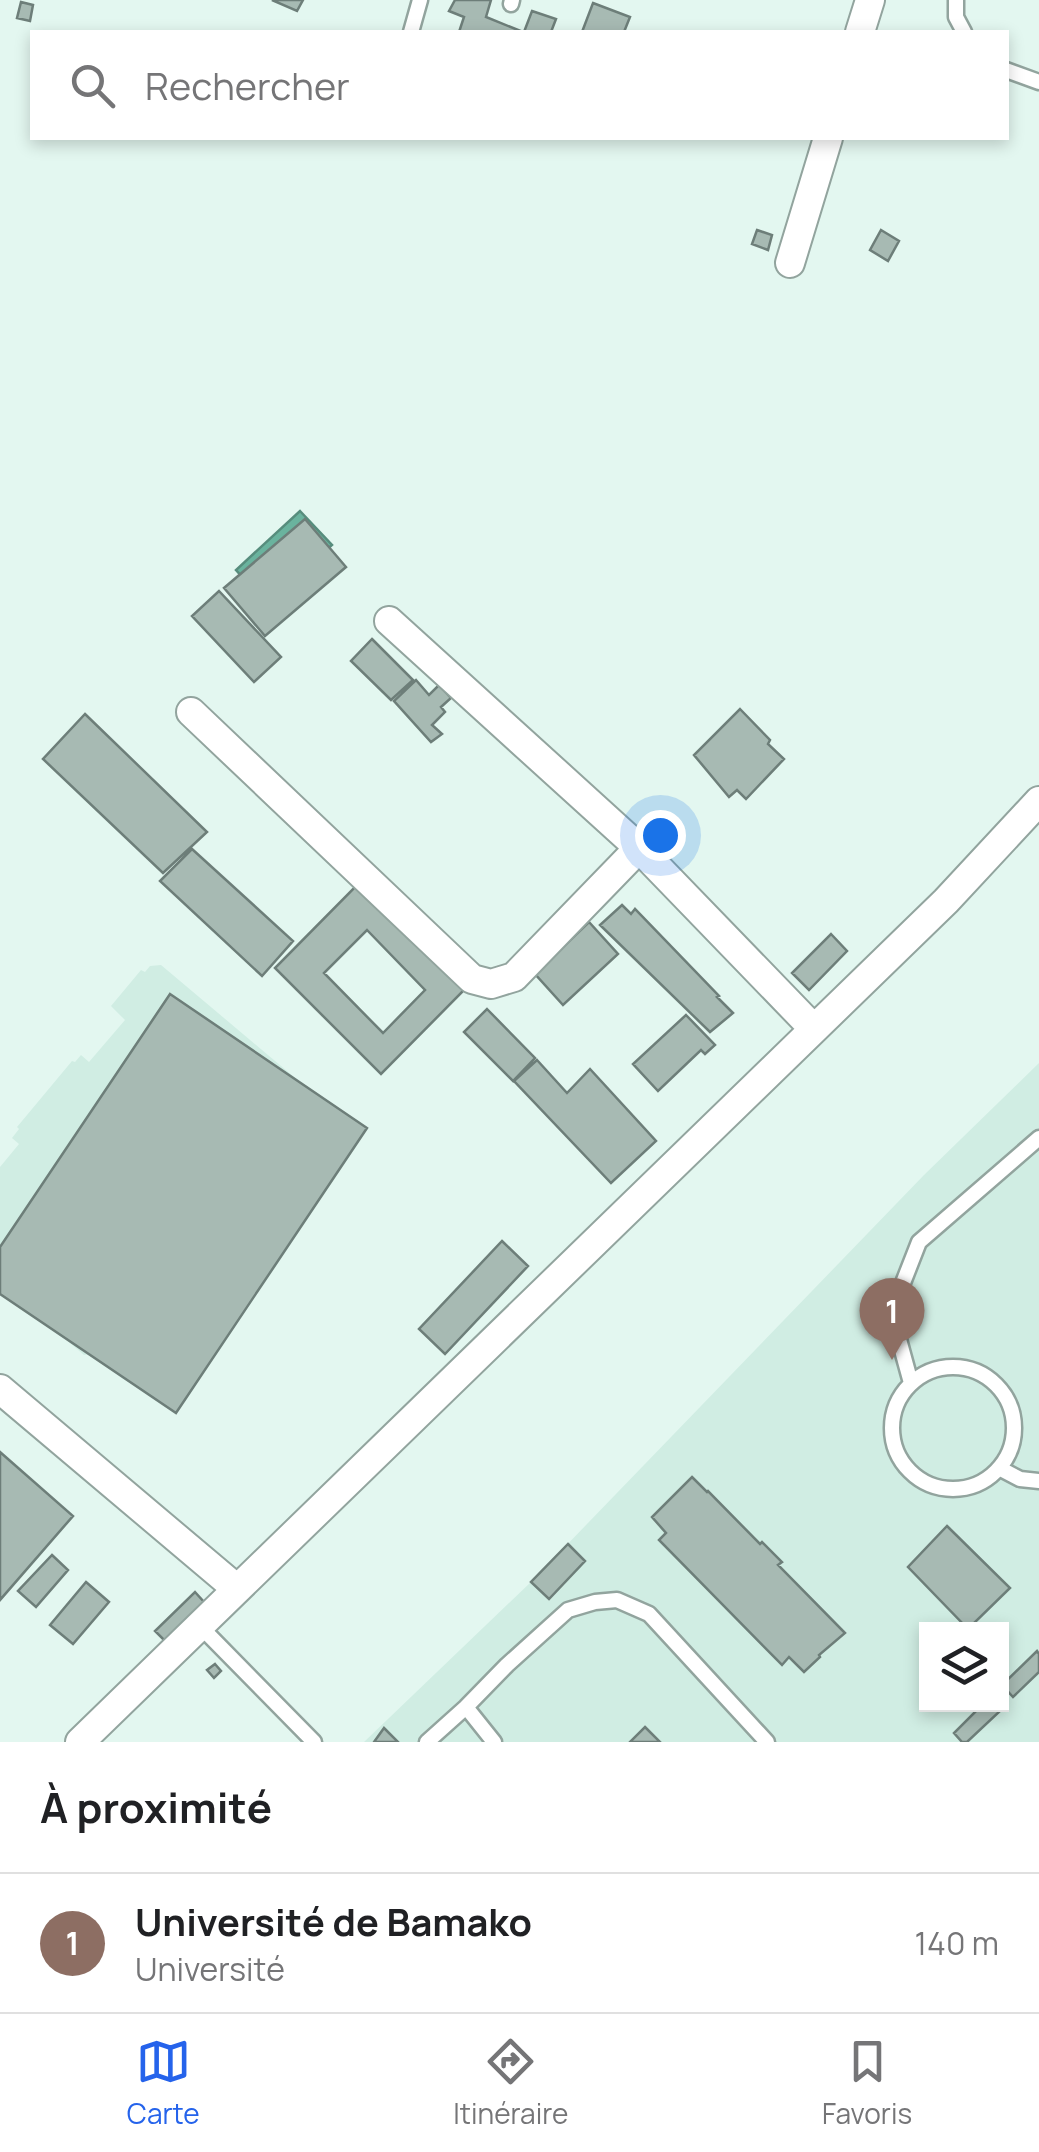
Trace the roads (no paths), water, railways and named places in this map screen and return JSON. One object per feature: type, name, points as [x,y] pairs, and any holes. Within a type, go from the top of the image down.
[{"type":"street","points":[[861,30],[870,0]]},
{"type":"street","points":[[790,263],[827,140]]},
{"type":"street","points":[[389,620],[639,848],[814,1029]]},
{"type":"street","points":[[191,712],[472,980],[491,984],[514,977],[639,848]]},
{"type":"street","points":[[80,1742],[1036,812]]},
{"type":"street","points":[[0,1388],[237,1590]]},
{"type":"lane","points":[[412,30],[420,0]]},
{"type":"lane","points":[[956,0],[956,17],[963,30]]},
{"type":"lane","points":[[1009,71],[1039,82]]},
{"type":"lane","points":[[911,1383],[897,1332],[901,1288],[919,1242],[1039,1138]]},
{"type":"lane","points":[[956,1367],[978,1372],[992,1382],[1006,1398],[1013,1417],[1013,1438],[999,1468],[987,1480],[951,1490],[930,1486],[912,1475],[894,1446],[892,1425],[896,1404],[911,1383],[940,1368],[956,1367]]},
{"type":"lane","points":[[999,1468],[1020,1478],[1039,1480]]},
{"type":"lane","points":[[427,1742],[568,1610],[617,1600],[649,1614],[768,1742]]},
{"type":"lane","points":[[200,1626],[314,1742]]},
{"type":"lane","points":[[466,1707],[494,1742]]},
{"type":"place","name":"Université de Bamako","points":[[892,1360]]}]
